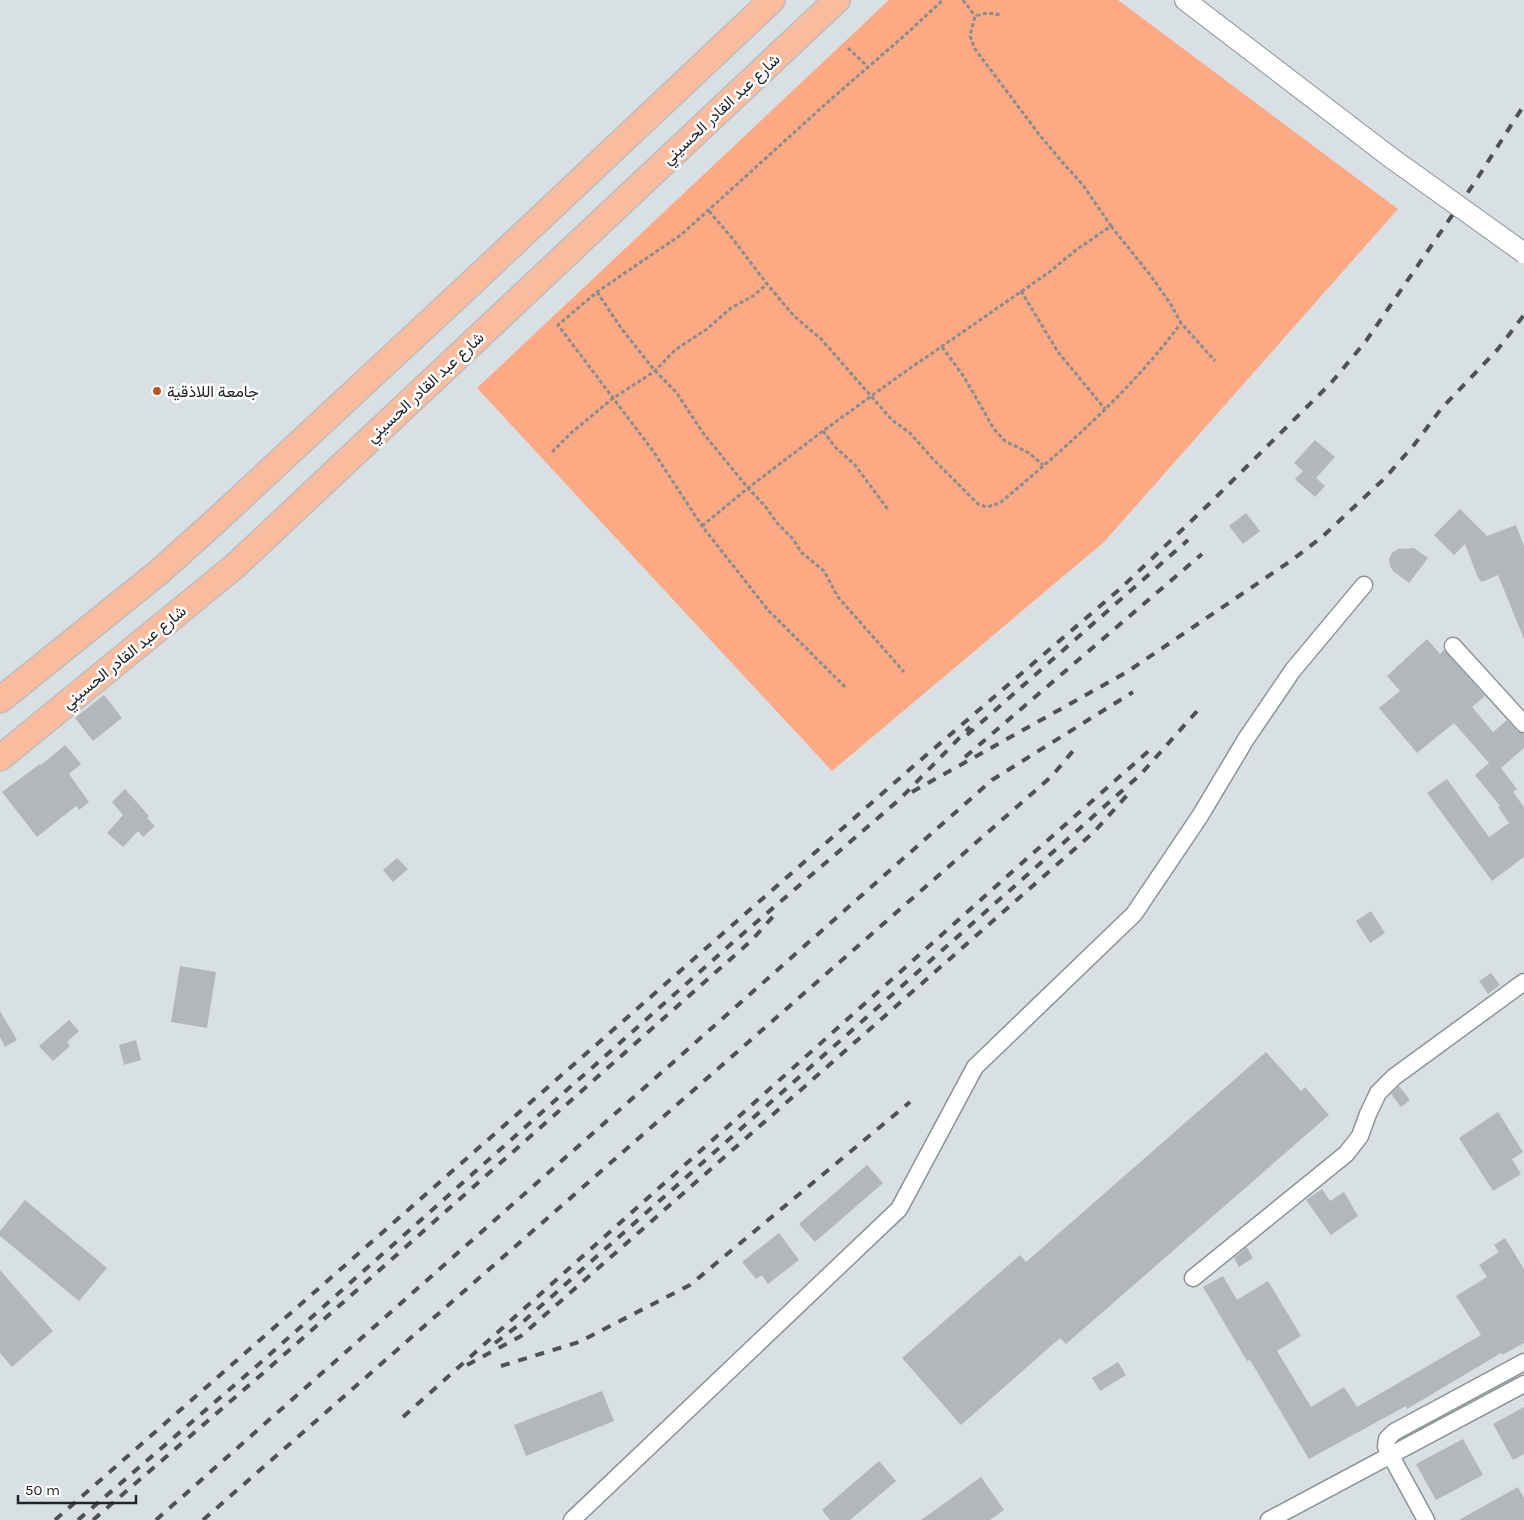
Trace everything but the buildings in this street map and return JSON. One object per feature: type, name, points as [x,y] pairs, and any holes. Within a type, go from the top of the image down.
[{"type":"main road","points":[[0,700],[159,572],[219,518],[772,0]]},
{"type":"main road","name":"شارع عبد القادر الحسيني","points":[[0,758],[235,566],[837,0]]},
{"type":"street","points":[[1185,0],[1390,157],[1524,253]]},
{"type":"street","points":[[572,1520],[899,1209],[975,1067],[1134,914],[1200,816],[1246,739],[1288,677],[1320,635],[1364,584]]},
{"type":"street","points":[[1452,646],[1524,724]]},
{"type":"street","points":[[1193,1278],[1346,1154],[1360,1136],[1378,1093],[1394,1077],[1524,982]]},
{"type":"street","points":[[1426,1520],[1390,1456],[1386,1447],[1387,1439],[1394,1432],[1524,1362]]},
{"type":"street","points":[[1269,1520],[1524,1384]]},
{"type":"path","points":[[845,687],[768,610],[702,526],[653,451],[558,325],[597,292],[682,234],[943,0]]},
{"type":"path","points":[[962,0],[975,16]]},
{"type":"path","points":[[975,16],[987,13],[1001,15]]},
{"type":"path","points":[[975,16],[970,36],[975,49],[1038,133],[1083,185],[1111,226],[1151,276],[1181,323],[1215,361]]},
{"type":"path","points":[[848,48],[868,67]]},
{"type":"path","points":[[709,211],[794,316],[821,339],[873,396],[892,420],[910,433],[978,504],[987,508],[1000,503],[1072,442],[1140,375],[1181,323]]},
{"type":"path","points":[[702,526],[823,431],[1048,273],[1076,250],[1111,226]]},
{"type":"path","points":[[552,452],[570,433],[612,399],[655,371],[676,350],[707,329],[731,308],[753,296],[767,284]]},
{"type":"path","points":[[1021,291],[1058,352],[1105,409]]},
{"type":"path","points":[[597,292],[621,328],[655,371],[676,392],[703,433],[778,524],[793,538],[801,552],[824,571],[838,597],[904,672]]},
{"type":"path","points":[[942,347],[964,377],[994,429],[1005,441],[1030,453],[1043,465]]},
{"type":"path","points":[[823,431],[836,448],[855,465],[890,511]]},
{"type":"shaded area","points":[[889,0],[1118,0],[1398,209],[1104,542],[832,771],[477,388]]},
{"type":"railway","points":[[55,1520],[909,770],[1121,588],[1208,505],[1331,383],[1366,341],[1475,182],[1524,105]]},
{"type":"railway","points":[[912,792],[1127,672],[1292,560],[1322,537],[1385,478],[1414,445],[1441,409],[1498,349],[1524,315]]},
{"type":"railway","points":[[967,735],[1188,540]]},
{"type":"railway","points":[[965,757],[1202,554]]},
{"type":"railway","points":[[156,1520],[992,780],[1133,692]]},
{"type":"railway","points":[[495,1343],[524,1321],[1141,774],[1198,710]]},
{"type":"railway","points":[[78,1520],[259,1364],[731,944],[900,799],[970,727]]},
{"type":"railway","points":[[203,1520],[1052,776],[1078,745]]},
{"type":"railway","points":[[403,1417],[1152,748]]},
{"type":"railway","points":[[467,1365],[521,1336],[1094,832],[1130,792]]},
{"type":"railway","points":[[93,1520],[269,1368],[752,940],[777,912]]},
{"type":"railway","points":[[501,1366],[579,1342],[690,1285],[910,1102]]},
{"type":"place","name":"جامعة اللاذقية","points":[[157,391]]}]
